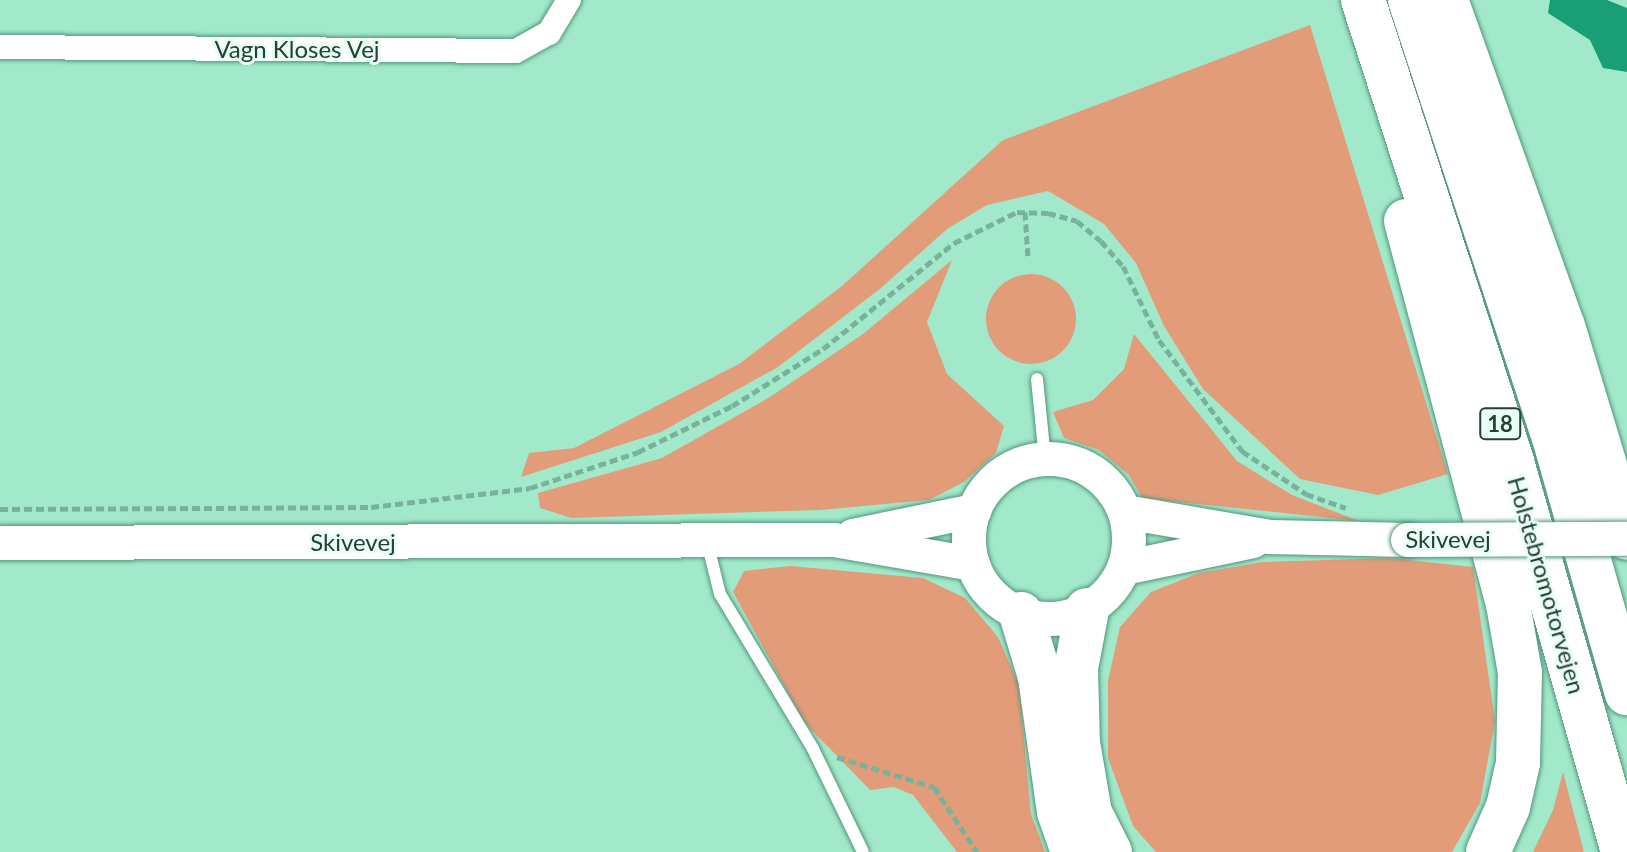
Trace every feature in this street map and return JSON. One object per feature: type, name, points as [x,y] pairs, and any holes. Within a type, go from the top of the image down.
[{"type":"highway","points":[[1343,0],[1463,431],[1520,673],[1518,763],[1508,807],[1488,852]]},
{"type":"highway","name":"Holstebromotorvejen","points":[[1363,0],[1512,462],[1623,852]]},
{"type":"highway","name":"Holstebromotorvejen","points":[[1410,0],[1557,448],[1627,693]]},
{"type":"highway","points":[[1446,0],[1563,326],[1627,538]]},
{"type":"highway","points":[[1087,610],[1076,668],[1078,743],[1090,813],[1110,852]]},
{"type":"highway","points":[[1021,614],[1040,677],[1059,812],[1073,852]]},
{"type":"main road","points":[[1045,459],[1070,462],[1094,472],[1112,490],[1125,512],[1129,540],[1124,568],[1110,593],[1087,610],[1043,619],[1021,614],[1000,603],[973,564],[969,537],[974,511],[1002,474],[1045,459]]},
{"type":"main road","name":"Skivevej","points":[[834,540],[974,511]]},
{"type":"main road","name":"Skivevej","points":[[1125,512],[1269,537],[1408,540],[1627,538]]},
{"type":"main road","name":"Skivevej","points":[[1124,568],[1269,537]]},
{"type":"main road","name":"Skivevej","points":[[0,543],[834,540],[973,564]]},
{"type":"street","name":"Vagn Kloses Vej","points":[[0,47],[516,51],[549,33],[569,0]]},
{"type":"lane","points":[[1037,379],[1045,459]]},
{"type":"lane","points":[[707,541],[720,594],[813,749],[863,852]]},
{"type":"path","points":[[1025,212],[1028,257]]},
{"type":"path","points":[[0,509],[371,507],[530,488],[638,452],[732,406],[823,349],[954,243],[983,225],[1025,212],[1077,221],[1101,241],[1123,266],[1159,340],[1242,451],[1306,494],[1352,509]]},
{"type":"path","points":[[813,749],[934,787],[977,852]]},
{"type":"shaded area","points":[[1550,0],[1607,0],[1627,8],[1627,72],[1603,68],[1590,40],[1548,13]]},
{"type":"shaded area","points":[[1310,25],[1448,474],[1378,495],[1300,479],[1203,389],[1164,326],[1136,263],[1104,224],[1048,191],[987,205],[947,229],[881,288],[778,367],[661,432],[521,477],[529,453],[574,448],[739,364],[842,286],[1003,140]]},
{"type":"shaded area","points":[[952,260],[927,322],[947,374],[1004,426],[996,453],[964,482],[929,500],[820,510],[571,518],[540,508],[538,493],[662,458],[770,397],[863,334]]},
{"type":"shaded area","points":[[1031,274],[1048,277],[1063,287],[1073,302],[1076,319],[1073,336],[1063,351],[1048,361],[1031,364],[1014,361],[999,351],[989,336],[986,319],[989,302],[999,287],[1014,277]]},
{"type":"shaded area","points":[[1134,334],[1237,461],[1292,495],[1359,521],[1142,498],[1129,475],[1099,450],[1064,438],[1053,412],[1093,400],[1124,369]]},
{"type":"shaded area","points":[[1389,558],[1473,567],[1495,721],[1480,803],[1452,852],[1156,852],[1133,826],[1108,758],[1108,681],[1120,627],[1151,592],[1199,573],[1263,562]]},
{"type":"shaded area","points":[[790,566],[923,578],[965,598],[998,637],[1019,685],[1031,814],[1045,852],[957,852],[913,795],[894,787],[870,790],[804,722],[733,592],[744,571]]},
{"type":"shaded area","points":[[1563,772],[1584,852],[1533,852],[1553,810]]}]
